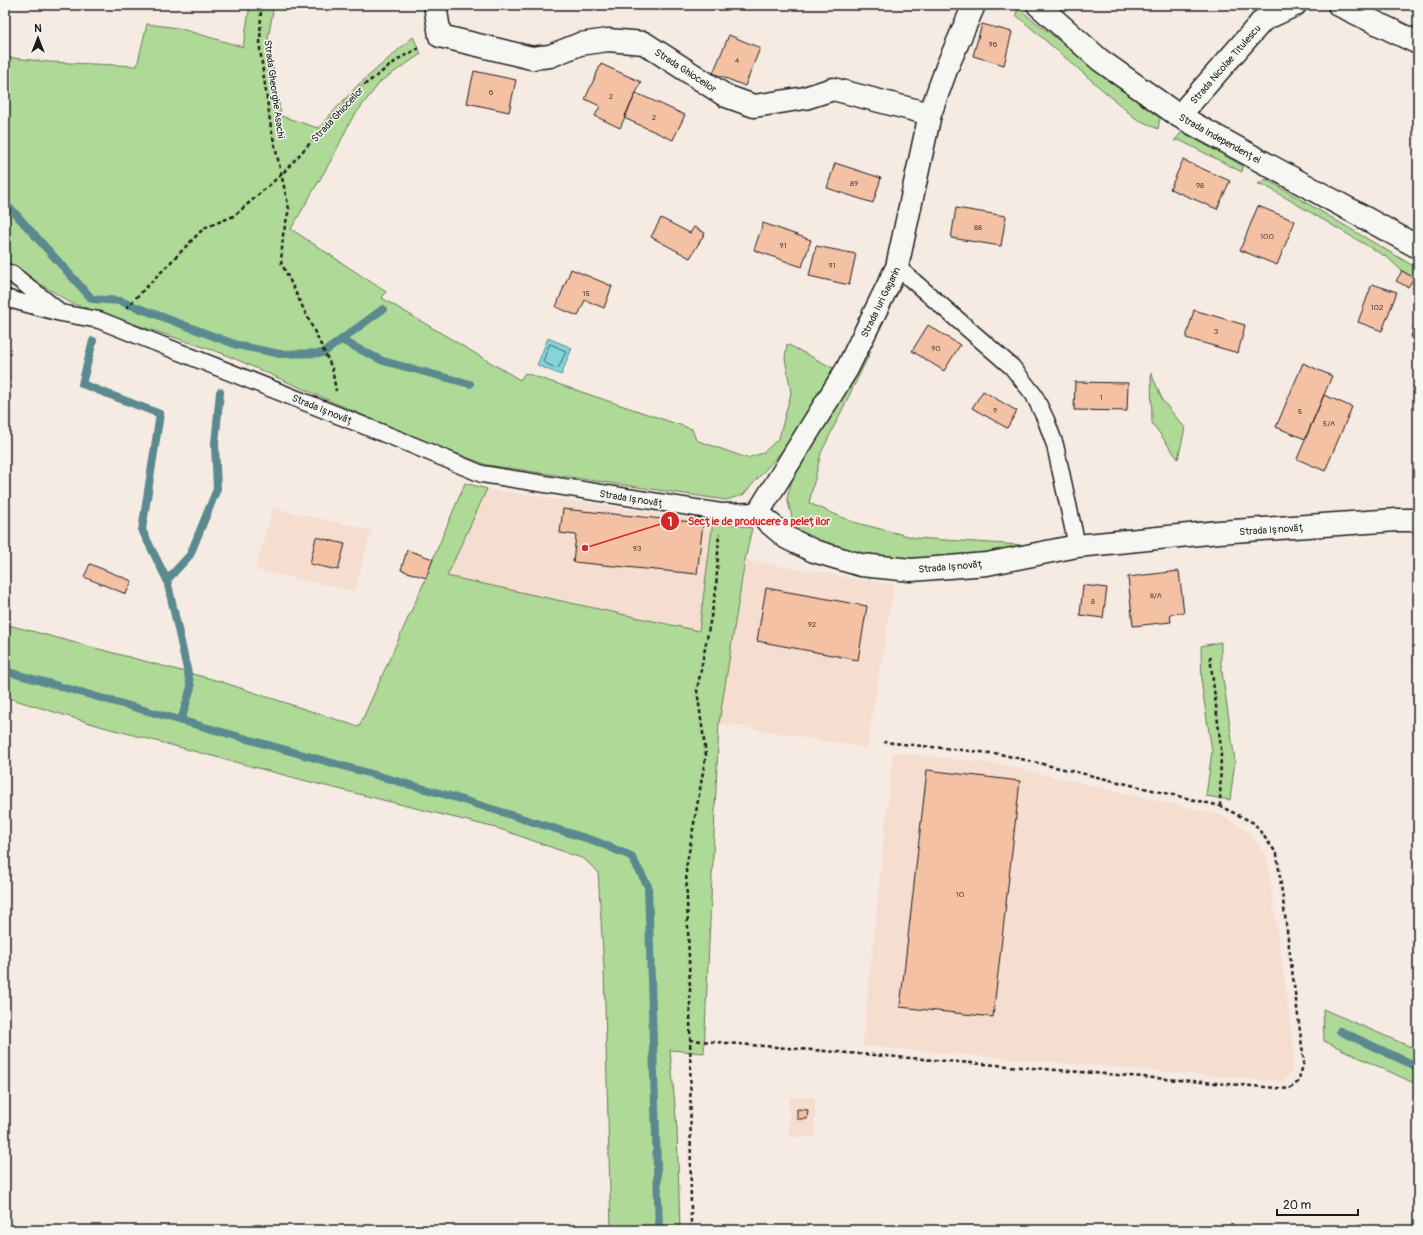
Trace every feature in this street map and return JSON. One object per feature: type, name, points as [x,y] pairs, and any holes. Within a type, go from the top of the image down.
[{"type":"street","points":[[435,5],[440,36]]},
{"type":"street","name":"Strada Iuri Gagarin","points":[[759,511],[847,369],[898,267],[930,114],[947,67],[974,5]]},
{"type":"street","name":"Strada Independenței","points":[[1038,5],[1100,60],[1179,116],[1418,246]]},
{"type":"street","name":"Strada Nicolae Titulescu","points":[[1179,116],[1263,20],[1295,5]]},
{"type":"street","points":[[1339,5],[1418,43]]},
{"type":"street","name":"Strada Ghioceilor","points":[[440,36],[532,58],[550,56],[580,44],[608,40],[644,43],[726,96],[754,106],[805,98],[833,90],[930,114]]},
{"type":"street","name":"Strada Ișnovăț","points":[[759,511],[768,522],[787,538],[814,551],[861,564],[911,570],[987,564],[1077,546],[1226,532],[1398,520],[1418,520]]},
{"type":"lane","points":[[898,267],[1012,367],[1034,395],[1056,444],[1077,546]]},
{"type":"lane","points":[[5,272],[12,274],[61,313]]},
{"type":"lane","name":"Strada Ișnovăț","points":[[5,298],[61,313],[99,320],[482,474],[721,512],[759,511]]},
{"type":"path","name":"Strada Gheorghe Asachi","points":[[261,5],[260,49],[271,128],[289,209],[283,235],[281,262],[332,368]]},
{"type":"path","name":"Strada Ghioceilor","points":[[134,300],[204,228],[234,216],[282,174],[359,89],[400,58],[440,36]]},
{"type":"path","points":[[691,1230],[690,991],[686,869],[706,755],[697,690],[716,591],[721,512]]},
{"type":"path","points":[[1210,656],[1221,748],[1220,806]]},
{"type":"path","points":[[690,1040],[1289,1088],[1298,1082],[1304,1062],[1277,854],[1254,823],[1220,806],[1000,754],[884,742]]},
{"type":"shaded area","points":[[487,489],[713,521],[699,631],[447,576]]},
{"type":"shaded area","points":[[273,508],[372,530],[354,591],[255,570]]},
{"type":"shaded area","points":[[745,560],[894,585],[867,748],[719,723]]},
{"type":"shaded area","points":[[893,752],[999,764],[1221,815],[1249,832],[1267,857],[1295,1055],[1291,1073],[1283,1082],[862,1046]]},
{"type":"shaded area","points":[[789,1097],[815,1097],[815,1137],[789,1137]]},
{"type":"green space","points":[[250,5],[274,5],[268,39],[281,116],[318,128],[357,86],[413,37],[421,54],[381,81],[351,120],[333,157],[291,229],[386,292],[382,298],[520,380],[525,373],[692,429],[696,440],[747,458],[763,453],[779,438],[791,393],[785,358],[787,344],[833,368],[791,441],[743,495],[726,500],[487,465],[403,433],[224,354],[71,303],[13,267],[5,264],[5,57],[49,62],[137,66],[147,24],[178,28],[243,47]]},
{"type":"green space","points":[[1018,8],[1116,86],[1160,118],[1158,129],[1135,118],[1016,15]]},
{"type":"green space","points":[[1182,132],[1243,166],[1242,172],[1179,140],[1174,141]]},
{"type":"green space","points":[[1266,179],[1415,267],[1414,278],[1402,271],[1388,258],[1264,185],[1258,184]]},
{"type":"green space","points":[[871,351],[821,453],[809,503],[853,522],[916,538],[1036,546],[1032,550],[929,563],[874,559],[807,537],[793,522],[787,498],[794,473],[864,357]]},
{"type":"green space","points":[[1151,373],[1163,401],[1185,428],[1178,459],[1152,423]]},
{"type":"green space","points":[[465,483],[487,489],[447,576],[699,631],[713,521],[752,528],[745,560],[719,723],[704,1053],[670,1050],[677,1128],[680,1230],[611,1230],[604,969],[598,872],[584,859],[500,829],[314,783],[103,727],[5,697],[5,624],[219,681],[359,727],[426,578]]},
{"type":"green space","points":[[1221,642],[1221,665],[1235,761],[1230,800],[1206,796],[1212,751],[1202,688],[1201,646]]},
{"type":"green space","points":[[1323,1009],[1418,1050],[1418,1085],[1324,1041]]},
{"type":"water","points":[[548,338],[572,348],[561,375],[537,365]]},
{"type":"building","points":[[648,5],[660,5],[658,9]]},
{"type":"building","points":[[982,24],[1012,32],[1004,65],[973,56]]},
{"type":"building","points":[[729,35],[760,48],[745,86],[713,73]]},
{"type":"building","points":[[601,64],[641,82],[620,128],[595,116],[600,106],[585,99]]},
{"type":"building","points":[[474,71],[516,80],[509,112],[467,103]]},
{"type":"building","points":[[636,93],[685,115],[673,140],[624,118]]},
{"type":"building","points":[[1183,160],[1230,181],[1217,209],[1170,189]]},
{"type":"building","points":[[835,163],[881,178],[873,203],[827,188]]},
{"type":"building","points":[[1258,206],[1295,221],[1277,265],[1240,250]]},
{"type":"building","points":[[956,208],[1006,216],[1001,246],[951,238]]},
{"type":"building","points":[[661,218],[690,233],[694,227],[705,233],[690,258],[651,237]]},
{"type":"building","points":[[763,223],[811,240],[802,267],[754,250]]},
{"type":"building","points":[[816,246],[856,254],[849,285],[809,276]]},
{"type":"building","points":[[571,269],[612,286],[604,308],[585,300],[578,316],[556,307]]},
{"type":"building","points":[[1402,271],[1414,278],[1408,287],[1396,281]]},
{"type":"building","points":[[1372,284],[1397,292],[1382,331],[1358,322]]},
{"type":"building","points":[[1194,310],[1245,325],[1238,353],[1186,338]]},
{"type":"building","points":[[1416,318],[1418,319],[1418,339],[1411,337]]},
{"type":"building","points":[[928,325],[960,345],[944,371],[912,351]]},
{"type":"building","points":[[1303,363],[1332,376],[1305,439],[1276,427]]},
{"type":"building","points":[[1075,382],[1128,383],[1127,411],[1074,410]]},
{"type":"building","points":[[983,391],[1017,411],[1007,428],[972,408]]},
{"type":"building","points":[[1324,395],[1352,407],[1325,471],[1297,459]]},
{"type":"building","points":[[563,509],[703,523],[697,574],[573,562],[576,535],[560,533]]},
{"type":"building","points":[[316,537],[345,544],[338,570],[310,564]]},
{"type":"building","points":[[407,550],[433,559],[426,578],[401,570]]},
{"type":"building","points":[[90,564],[132,581],[126,594],[84,577]]},
{"type":"building","points":[[1179,571],[1184,613],[1170,614],[1171,622],[1133,626],[1128,577]]},
{"type":"building","points":[[1083,585],[1107,588],[1103,618],[1080,615]]},
{"type":"building","points":[[766,588],[867,606],[858,660],[757,641]]},
{"type":"building","points":[[927,770],[1020,781],[993,1017],[900,1007]]},
{"type":"building","points":[[797,1109],[808,1110],[807,1119],[797,1119]]},
{"type":"waterway","points":[[5,205],[12,210],[92,299],[120,301],[237,345],[280,354],[323,353],[383,309]]},
{"type":"waterway","points":[[341,340],[383,361],[470,384]]},
{"type":"waterway","points":[[93,341],[82,384],[160,414],[142,530],[167,580],[191,687],[181,721]]},
{"type":"waterway","points":[[167,580],[190,555],[217,489],[215,444],[220,392]]},
{"type":"waterway","points":[[5,671],[450,796],[595,841],[631,856],[648,886],[659,1230]]},
{"type":"waterway","points":[[1340,1031],[1418,1067]]},
{"type":"place","name":"Secție de producere a peleților","points":[[585,548]]}]
